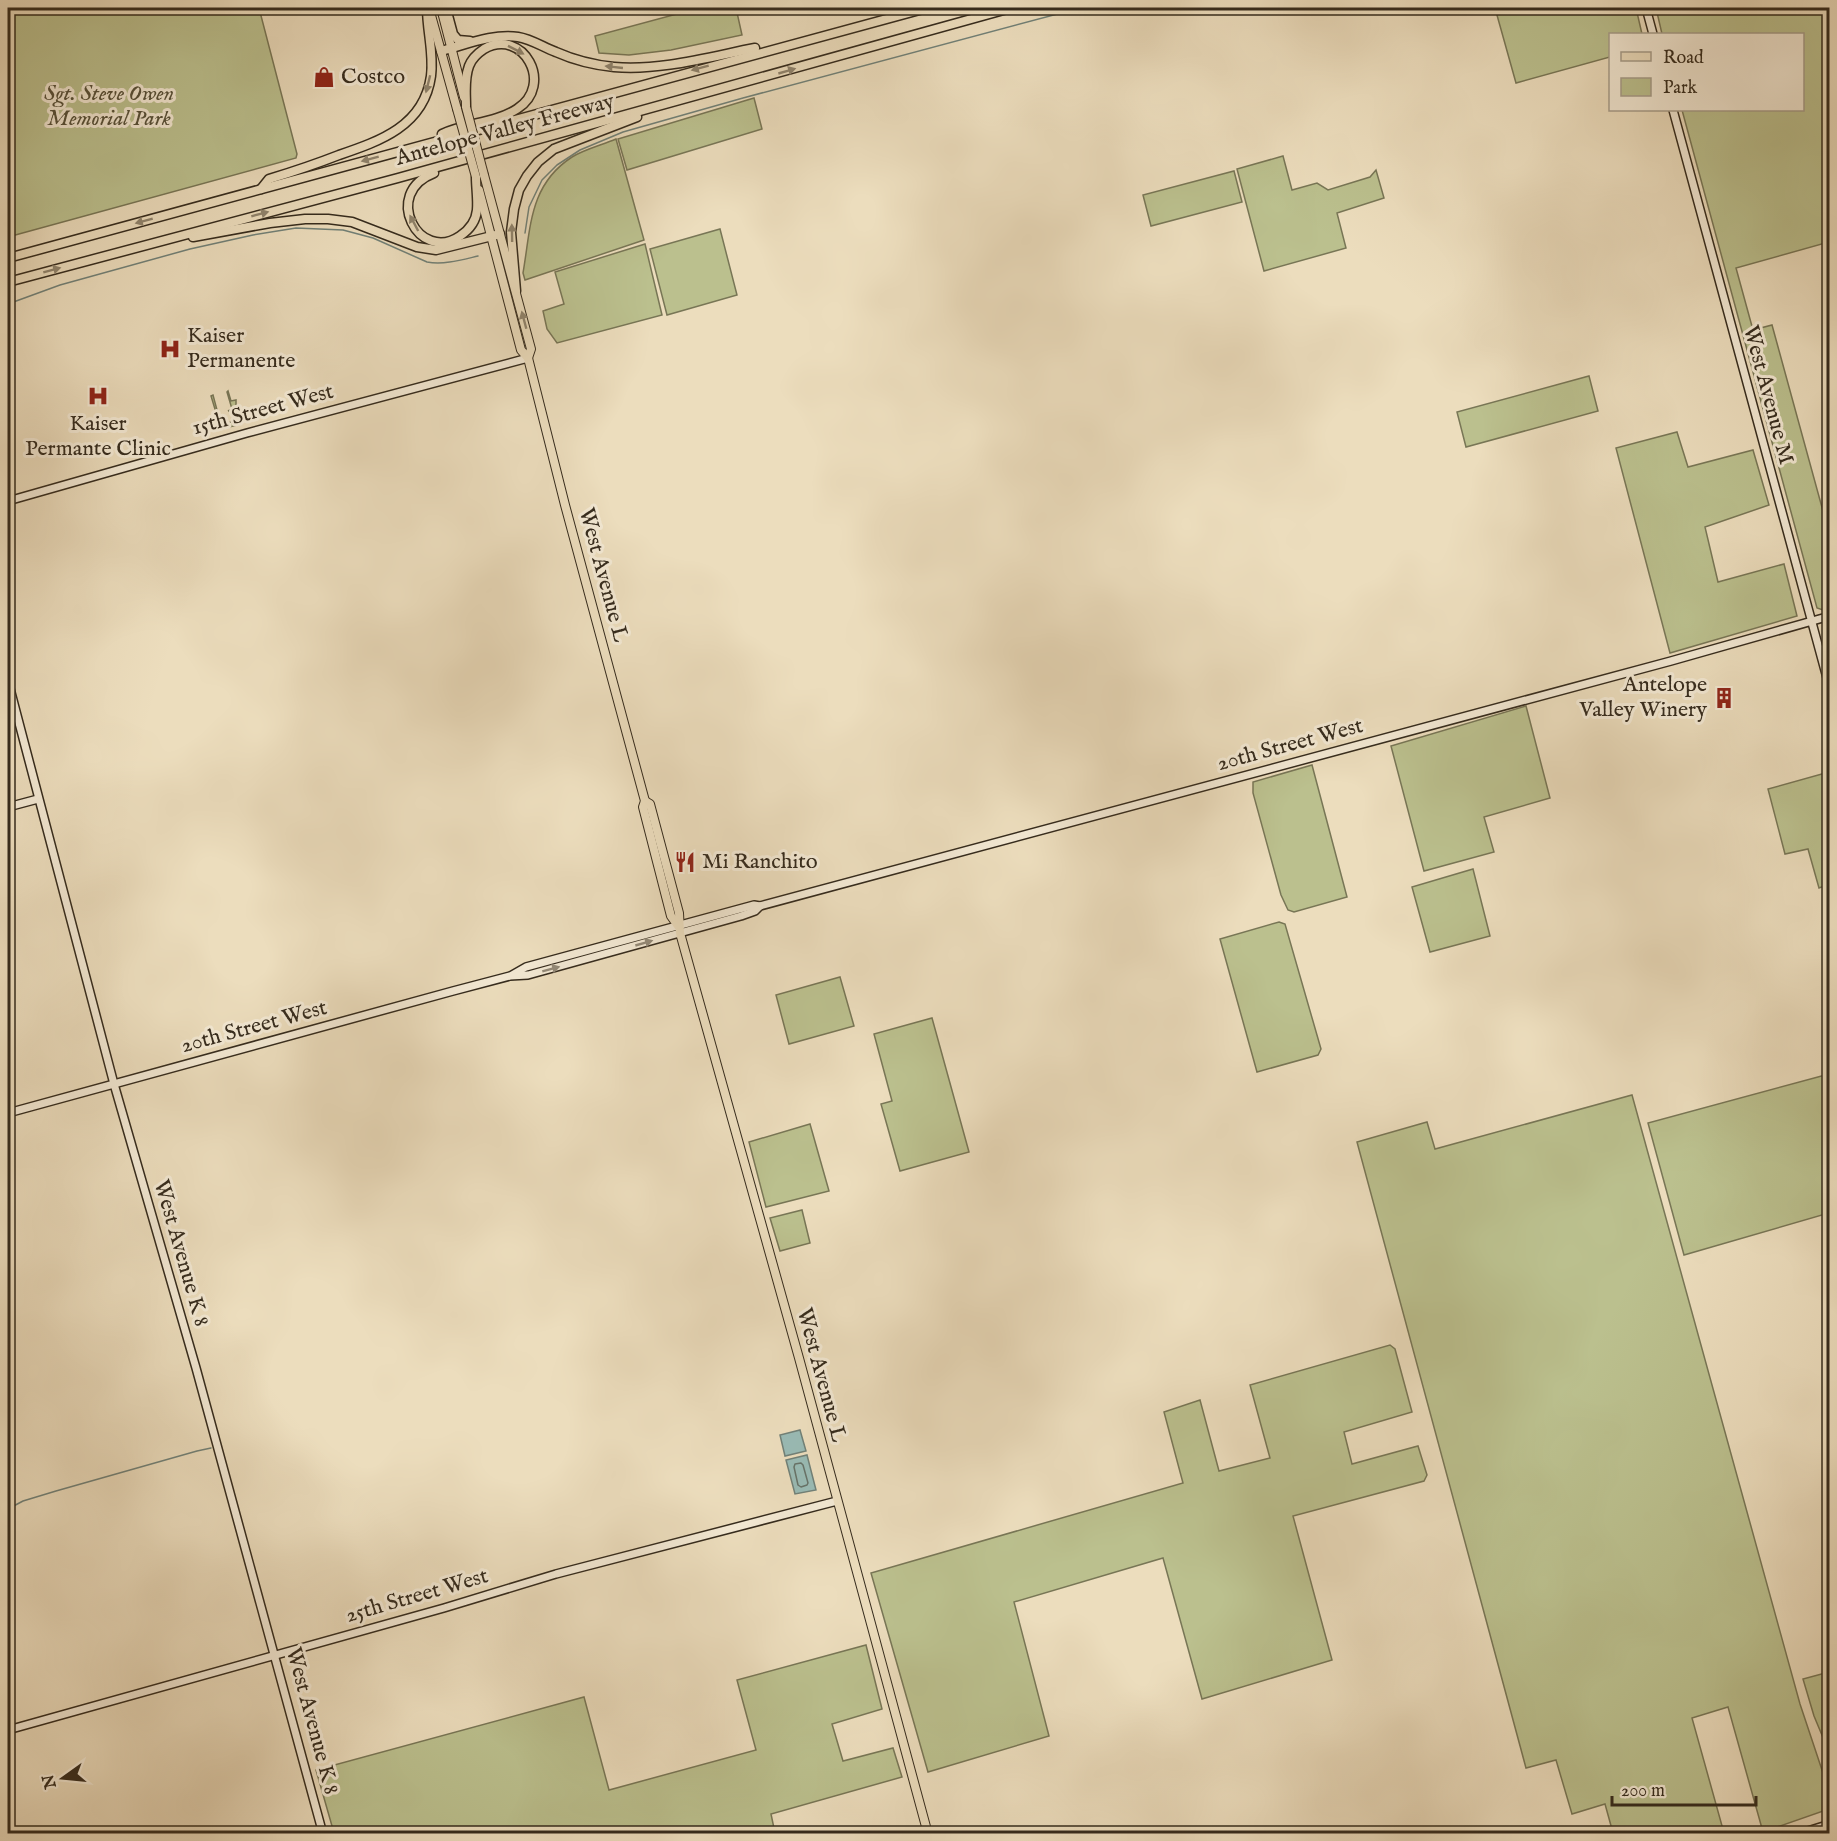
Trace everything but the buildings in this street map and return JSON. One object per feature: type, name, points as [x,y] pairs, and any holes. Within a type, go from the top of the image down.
[{"type":"highway","points":[[260,189],[269,179],[379,141],[407,121],[422,102],[430,79],[432,64],[427,26],[428,8]]},
{"type":"highway","points":[[446,8],[453,34],[458,40],[479,41]]},
{"type":"highway","name":"Antelope Valley Freeway","points":[[8,258],[817,36],[927,8]]},
{"type":"highway","name":"Antelope Valley Freeway","points":[[8,282],[677,102],[1011,8]]},
{"type":"highway","points":[[441,51],[498,36],[516,36],[577,60],[612,67],[633,68],[817,36]]},
{"type":"highway","points":[[420,145],[446,132],[508,113],[526,101],[534,84],[532,65],[528,57],[514,47],[496,44],[478,53],[470,63],[466,75],[462,108]]},
{"type":"highway","points":[[516,291],[511,232],[514,209],[519,190],[538,162],[554,149],[677,102]]},
{"type":"highway","points":[[480,176],[477,210],[473,224],[467,231],[458,238],[440,242],[423,237],[417,231],[407,206],[414,185],[424,177],[501,153],[520,144]]},
{"type":"highway","points":[[163,240],[305,219],[352,222],[417,247],[436,250],[496,235]]},
{"type":"main road","name":"West Avenue L","points":[[428,8],[462,108]]},
{"type":"main road","name":"West Avenue L","points":[[441,8],[462,108],[496,235],[521,350],[528,358],[645,801],[643,807],[671,916],[679,929],[928,1833]]},
{"type":"main road","name":"West Avenue L","points":[[496,235],[516,291],[531,349],[528,358]]},
{"type":"street","points":[[1646,8],[1653,33]]},
{"type":"street","name":"West Avenue M","points":[[1673,111],[1830,689]]},
{"type":"street","name":"15th Street West","points":[[8,501],[247,433],[528,358]]},
{"type":"street","name":"20th Street West","points":[[8,1113],[510,976],[528,975],[679,929],[741,916],[755,911],[760,906],[1671,661],[1830,616]]},
{"type":"street","name":"West Avenue K 8","points":[[8,681],[114,1084],[193,1357],[323,1833]]},
{"type":"street","points":[[8,807],[38,799]]},
{"type":"street","name":"25th Street West","points":[[8,1730],[444,1608],[556,1574],[837,1501]]},
{"type":"street","points":[[1798,1833],[1830,1824]]},
{"type":"green space","name":"Sgt. Steve Owen Memorial Park","points":[[8,8],[259,8],[297,154],[296,158],[8,237]]},
{"type":"green space","points":[[699,8],[736,8],[742,35],[671,50],[629,55],[599,53],[595,36]]},
{"type":"green space","points":[[1495,8],[1636,8],[1642,33],[1609,33],[1609,57],[1516,83]]},
{"type":"green space","points":[[1656,8],[1829,8],[1829,242],[1736,268],[1753,330],[1772,325],[1829,533],[1829,608],[1823,610],[1817,608],[1682,111],[1804,111],[1804,33],[1662,33]]},
{"type":"green space","points":[[754,98],[762,129],[627,170],[618,139]]},
{"type":"green space","points":[[616,139],[644,240],[525,280],[523,273],[534,208],[547,180],[572,157]]},
{"type":"green space","points":[[1283,156],[1292,190],[1317,183],[1328,190],[1370,177],[1376,170],[1384,198],[1337,213],[1346,248],[1264,271],[1237,169]]},
{"type":"green space","points":[[1234,171],[1242,202],[1151,226],[1143,195]]},
{"type":"green space","points":[[720,229],[737,295],[667,315],[650,249]]},
{"type":"green space","points":[[645,244],[662,315],[557,343],[547,329],[543,311],[564,304],[555,272]]},
{"type":"green space","points":[[1589,376],[1598,411],[1466,447],[1457,412]]},
{"type":"green space","points":[[228,391],[231,401],[236,400],[241,424],[221,429],[211,396],[213,395],[221,425],[239,420],[236,410],[228,411],[232,409]]},
{"type":"green space","points":[[1677,432],[1688,467],[1753,450],[1769,505],[1705,527],[1718,582],[1784,564],[1797,616],[1670,653],[1616,448]]},
{"type":"green space","points":[[1526,706],[1550,798],[1484,817],[1494,852],[1424,871],[1391,746]]},
{"type":"green space","points":[[1312,765],[1347,897],[1294,912],[1288,910],[1281,895],[1253,793],[1253,782]]},
{"type":"green space","points":[[1829,772],[1829,871],[1827,885],[1819,888],[1808,849],[1785,854],[1768,789]]},
{"type":"green space","points":[[1473,869],[1490,936],[1430,952],[1412,887]]},
{"type":"green space","points":[[1279,922],[1285,924],[1321,1049],[1318,1055],[1257,1072],[1220,939]]},
{"type":"green space","points":[[840,977],[854,1026],[789,1044],[776,995]]},
{"type":"green space","points":[[932,1018],[969,1152],[900,1171],[881,1104],[892,1101],[874,1034]]},
{"type":"green space","points":[[1829,1074],[1829,1213],[1684,1255],[1648,1123]]},
{"type":"green space","points":[[1632,1095],[1800,1704],[1829,1791],[1829,1809],[1763,1832],[1728,1707],[1692,1718],[1724,1833],[1613,1833],[1605,1804],[1572,1814],[1556,1760],[1526,1768],[1357,1142],[1427,1122],[1435,1149]]},
{"type":"green space","points":[[810,1124],[829,1191],[766,1207],[749,1142]]},
{"type":"green space","points":[[802,1210],[810,1243],[780,1251],[770,1218]]},
{"type":"green space","points":[[1390,1345],[1395,1349],[1412,1412],[1344,1432],[1352,1464],[1418,1446],[1427,1475],[1424,1481],[1293,1516],[1332,1660],[1202,1699],[1163,1558],[1014,1602],[1049,1736],[928,1772],[871,1573],[1183,1483],[1164,1412],[1200,1400],[1219,1471],[1270,1458],[1250,1385]]},
{"type":"green space","points":[[866,1645],[882,1709],[832,1724],[843,1761],[893,1748],[902,1777],[771,1814],[775,1833],[334,1833],[316,1770],[584,1697],[609,1790],[756,1750],[737,1680]]},
{"type":"green space","points":[[1830,1672],[1829,1752],[1814,1716],[1803,1679]]},
{"type":"water","points":[[800,1430],[806,1451],[785,1456],[780,1435]]},
{"type":"water","points":[[807,1455],[816,1490],[795,1494],[786,1460]]},
{"type":"waterway","points":[[525,233],[529,207],[542,180],[557,165],[580,150],[623,132],[1080,8]]},
{"type":"waterway","points":[[8,304],[60,285],[190,249],[296,228],[343,230],[373,238],[433,263],[478,256]]},
{"type":"waterway","points":[[8,1509],[23,1501],[56,1491],[211,1448]]},
{"type":"place","name":"Costco","points":[[324,77]]},
{"type":"place","name":"Kaiser Permanente","points":[[170,349]]},
{"type":"place","name":"Kaiser Permante Clinic","points":[[98,396]]},
{"type":"place","name":"Antelope Valley Winery","points":[[1724,698]]},
{"type":"place","name":"Mi Ranchito","points":[[685,862]]}]
